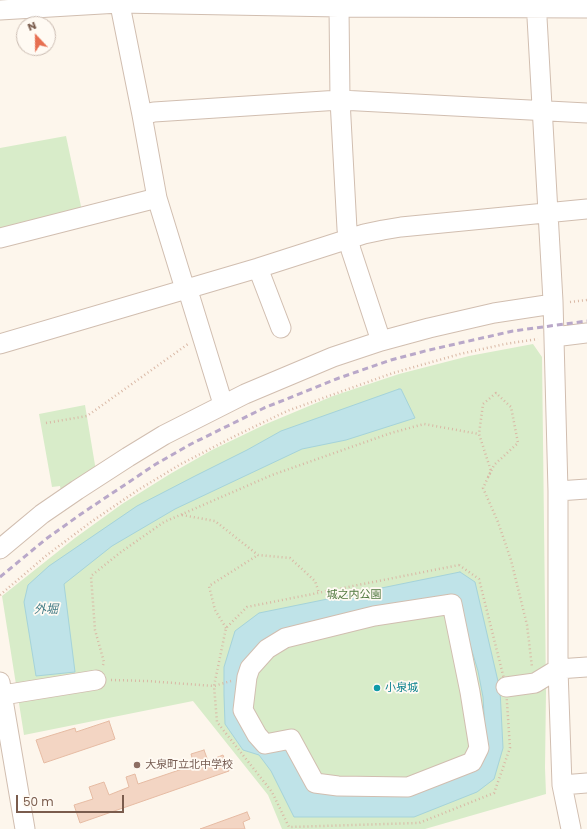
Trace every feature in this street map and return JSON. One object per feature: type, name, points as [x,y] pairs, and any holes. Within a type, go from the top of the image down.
[{"type":"street","points":[[119,2],[157,198],[185,289],[190,297],[223,404]]},
{"type":"street","points":[[0,10],[119,2],[339,7],[536,4],[587,8]]},
{"type":"street","points":[[536,4],[553,304],[549,338],[558,491],[558,669],[562,785],[571,829]]},
{"type":"street","points":[[339,7],[340,100],[348,240],[381,341]]},
{"type":"street","points":[[142,115],[154,112],[340,100],[587,113]]},
{"type":"street","points":[[0,238],[157,198]]},
{"type":"street","points":[[0,344],[258,268],[370,233],[401,227],[549,214],[587,209]]},
{"type":"street","points":[[258,268],[281,328]]},
{"type":"street","points":[[0,549],[42,514],[77,490],[164,436],[223,404],[297,372],[381,341],[494,313],[553,304]]},
{"type":"street","points":[[549,338],[587,333]]},
{"type":"street","points":[[558,491],[587,489]]},
{"type":"street","points":[[452,604],[470,692],[479,748],[472,762],[408,787],[338,786],[315,783],[290,739],[265,744],[257,735],[243,710],[247,677],[250,668],[267,649],[286,638],[374,616],[452,604]]},
{"type":"street","points":[[503,688],[535,683],[558,669],[587,667]]},
{"type":"street","points":[[25,829],[1,688],[96,680]]},
{"type":"street","points":[[562,785],[587,783]]},
{"type":"path","points":[[46,423],[87,416],[189,344],[202,338]]},
{"type":"path","points":[[0,595],[47,554],[138,490],[181,464],[273,418],[340,391],[400,371],[475,350],[512,342],[549,338]]},
{"type":"path","points":[[488,477],[491,471],[479,434],[483,404],[496,393],[511,407],[518,443],[494,465],[483,488],[498,522],[511,560],[527,625],[535,683]]},
{"type":"path","points":[[214,686],[147,681],[96,680],[104,662],[95,630],[91,576],[121,552],[164,522],[272,475],[391,433],[424,424],[479,434]]},
{"type":"path","points":[[182,514],[215,521],[258,555],[290,558],[315,581],[319,593]]},
{"type":"path","points":[[226,628],[216,610],[209,586],[258,555]]},
{"type":"path","points":[[460,565],[480,579],[503,688],[510,748],[494,793],[419,823],[290,827],[272,792],[217,722],[214,686],[226,628],[247,607],[460,565]]},
{"type":"green space","points":[[66,136],[82,211],[0,231],[0,148]]},
{"type":"green space","name":"城之内公園","points":[[533,344],[542,357],[546,794],[425,829],[282,829],[268,795],[193,701],[24,735],[2,596],[75,538],[122,504],[170,474],[212,450],[266,424],[333,396],[399,374],[469,356]]},
{"type":"green space","points":[[85,405],[96,471],[62,496],[60,486],[52,487],[39,414]]},
{"type":"water","name":"外堀","points":[[401,389],[415,418],[346,440],[302,449],[175,509],[112,546],[64,584],[75,672],[36,676],[24,602],[28,585],[49,566],[137,506],[281,431]]},
{"type":"water","points":[[460,572],[475,582],[500,690],[503,748],[494,779],[477,792],[414,817],[294,817],[271,771],[259,755],[243,750],[225,724],[224,667],[235,631],[259,613]],"holes":[[[456,598],[478,671],[483,697],[486,747],[409,793],[313,787],[289,743],[254,740],[243,670],[282,632]]]},
{"type":"building","points":[[109,721],[115,739],[44,763],[36,740],[75,728],[76,732]]},
{"type":"building","points":[[204,750],[208,761],[223,755],[229,771],[80,823],[74,805],[93,799],[89,787],[104,782],[109,795],[129,787],[126,777],[135,774],[138,784],[194,765],[191,754]]},
{"type":"building","points":[[247,812],[250,819],[243,822],[245,829],[200,829]]},
{"type":"railway","points":[[0,577],[46,539],[156,464],[191,444],[264,408],[339,378],[391,360],[513,331],[587,321]]},
{"type":"place","name":"小泉城","points":[[377,688]]},
{"type":"place","name":"大泉町立北中学校","points":[[137,765]]}]
